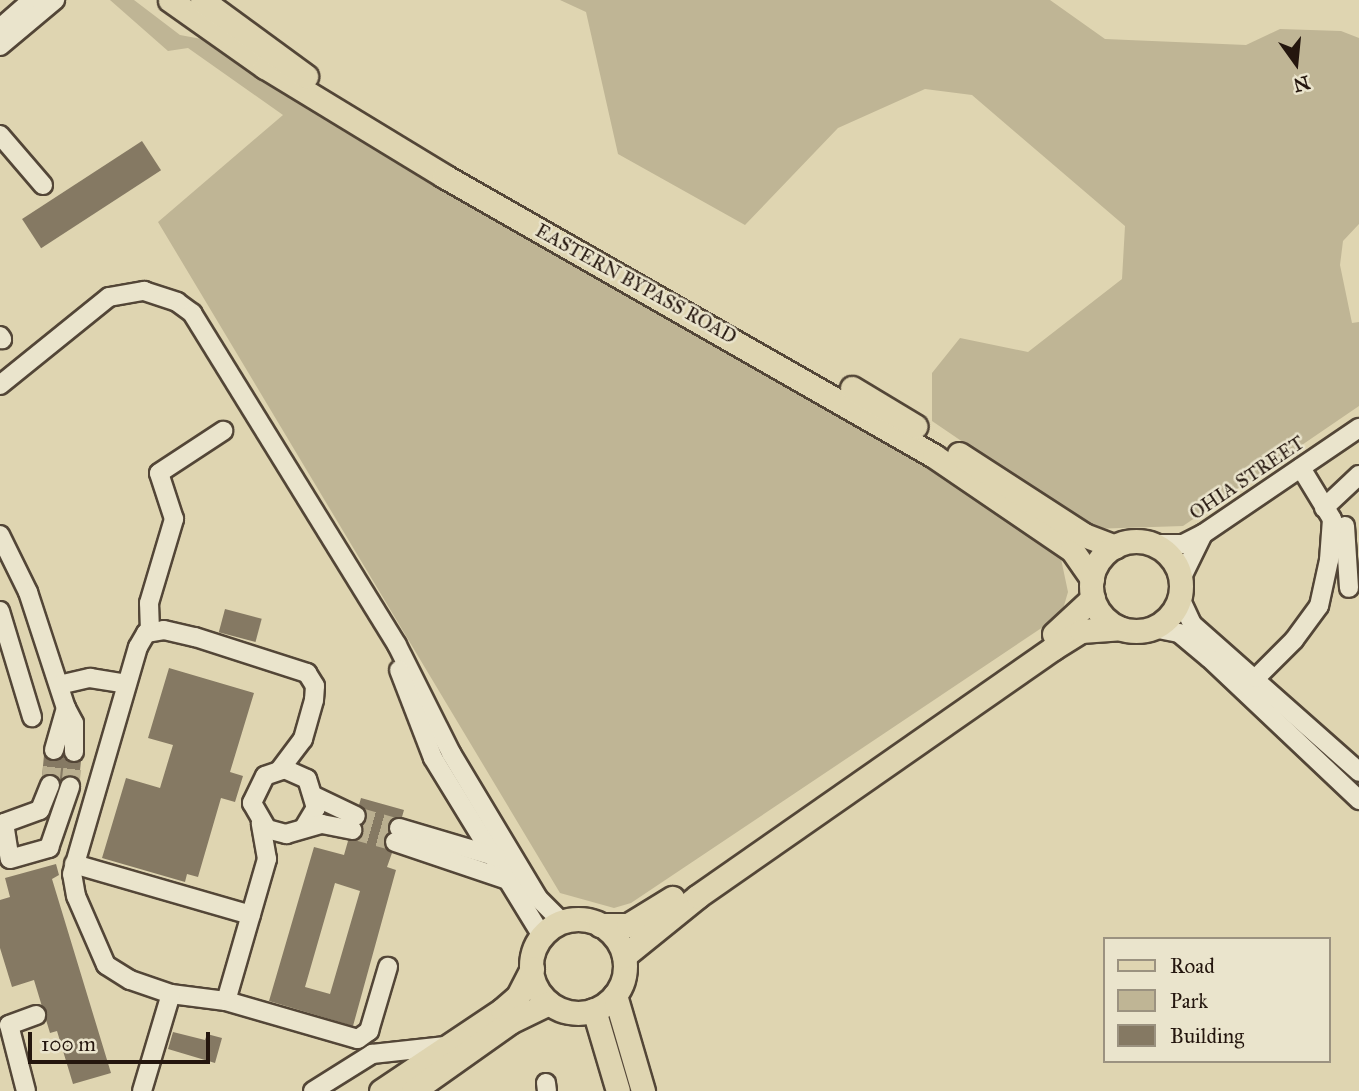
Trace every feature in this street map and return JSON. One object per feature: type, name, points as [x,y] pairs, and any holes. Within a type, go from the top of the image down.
[{"type":"main road","name":"EASTERN BYPASS ROAD","points":[[170,0],[265,67],[433,170],[934,456],[1072,550],[1092,588]]},
{"type":"main road","name":"EASTERN BYPASS ROAD","points":[[202,0],[354,109],[882,404],[1084,535],[1115,547]]},
{"type":"main road","points":[[381,1091],[518,996],[542,936],[563,923],[583,920],[600,925],[628,925],[666,902],[1054,634],[1092,588],[1098,562],[1115,547],[1133,542],[1153,544],[1169,555],[1180,589],[1170,616],[1153,628],[1081,631],[1052,649],[687,904],[624,956]]},
{"type":"main road","points":[[1092,588],[1102,616],[1120,628]]},
{"type":"main road","points":[[531,968],[538,991],[550,1003],[566,1011],[594,1010],[615,995],[624,976],[624,956],[615,938],[600,925]]},
{"type":"main road","points":[[615,995],[643,1091]]},
{"type":"main road","points":[[413,1091],[510,1022],[550,1003]]},
{"type":"main road","points":[[594,1010],[618,1091]]},
{"type":"street","points":[[0,28],[32,0]]},
{"type":"street","points":[[0,46],[55,0]]},
{"type":"street","points":[[0,135],[43,185]]},
{"type":"street","points":[[0,385],[108,297],[144,291],[177,302],[203,330],[383,627],[514,874],[542,936]]},
{"type":"street","name":"OHIA STREET","points":[[1153,544],[1183,544],[1203,534],[1359,428]]},
{"type":"street","points":[[150,631],[149,603],[174,519],[159,473],[223,431]]},
{"type":"street","points":[[1301,468],[1340,519],[1349,588]]},
{"type":"street","points":[[1256,678],[1294,640],[1319,606],[1340,519],[1359,475]]},
{"type":"street","points":[[1203,534],[1180,589],[1192,624],[1256,678],[1354,768],[1338,777]]},
{"type":"street","points":[[0,535],[28,592],[66,708],[74,723],[74,752]]},
{"type":"street","points":[[0,611],[32,717]]},
{"type":"street","points":[[383,627],[433,758],[493,856],[563,923]]},
{"type":"street","points":[[1153,628],[1179,633],[1338,777],[1359,800]]},
{"type":"street","points":[[280,770],[303,739],[316,692],[307,673],[195,637],[150,631],[141,639],[74,864],[76,896],[106,965],[130,980],[171,993],[226,1001],[358,1039],[369,1031],[388,967]]},
{"type":"street","points":[[60,685],[90,678],[127,684]]},
{"type":"street","points":[[54,750],[66,708]]},
{"type":"street","points":[[261,824],[276,833],[354,823],[316,797],[307,779],[303,739]]},
{"type":"street","points":[[226,1001],[267,859],[261,824],[254,813],[253,793],[265,776],[280,770],[296,772],[307,779]]},
{"type":"street","points":[[50,785],[40,810],[4,823],[10,859],[49,848],[70,787]]},
{"type":"street","points":[[267,859],[312,818],[316,797]]},
{"type":"street","points":[[493,856],[397,835],[514,874]]},
{"type":"street","points":[[74,864],[251,915]]},
{"type":"street","points":[[142,1091],[171,993]]},
{"type":"street","points":[[26,1091],[9,1026],[36,1016]]},
{"type":"street","points":[[313,1091],[372,1054],[450,1045]]},
{"type":"green space","points":[[110,0],[134,0],[180,35],[207,40],[803,377],[1060,554],[1068,592],[1063,609],[1052,621],[631,903],[614,908],[560,893],[158,222],[283,115],[188,48],[168,51]]},
{"type":"green space","points":[[560,0],[1050,0],[1105,39],[1246,45],[1280,29],[1341,31],[1359,38],[1359,224],[1343,241],[1340,265],[1352,323],[1359,322],[1359,406],[1183,526],[1091,529],[932,421],[932,373],[960,338],[1028,352],[1122,279],[1125,226],[972,95],[925,89],[838,128],[745,225],[618,154],[586,12]]},
{"type":"building","points":[[142,141],[161,170],[41,248],[22,219]]},
{"type":"building","points":[[225,609],[262,619],[255,642],[219,632]]},
{"type":"building","points":[[169,668],[254,693],[230,772],[243,776],[235,802],[221,798],[198,877],[187,874],[185,882],[102,858],[126,778],[160,788],[173,745],[148,738]]},
{"type":"building","points":[[44,755],[52,761],[64,756],[69,762],[81,761],[79,780],[69,776],[60,781],[49,774],[42,777]]},
{"type":"building","points":[[361,798],[404,810],[402,817],[391,820],[384,839],[392,853],[387,867],[396,870],[353,1026],[269,1001],[314,847],[344,855],[348,841],[363,833],[367,816],[359,805]],"holes":[[[335,883],[360,891],[330,994],[305,987]]]},
{"type":"building","points":[[56,864],[59,875],[52,879],[111,1073],[73,1084],[57,1031],[50,1033],[34,980],[12,987],[0,948],[0,900],[10,897],[5,878]]},
{"type":"building","points":[[173,1032],[205,1040],[207,1034],[222,1038],[215,1063],[168,1049]]},
{"type":"tunnel","points":[[50,785],[54,750]]},
{"type":"tunnel","points":[[70,787],[74,752]]},
{"type":"tunnel","points":[[356,816],[399,828]]},
{"type":"tunnel","points":[[352,830],[395,842]]}]
